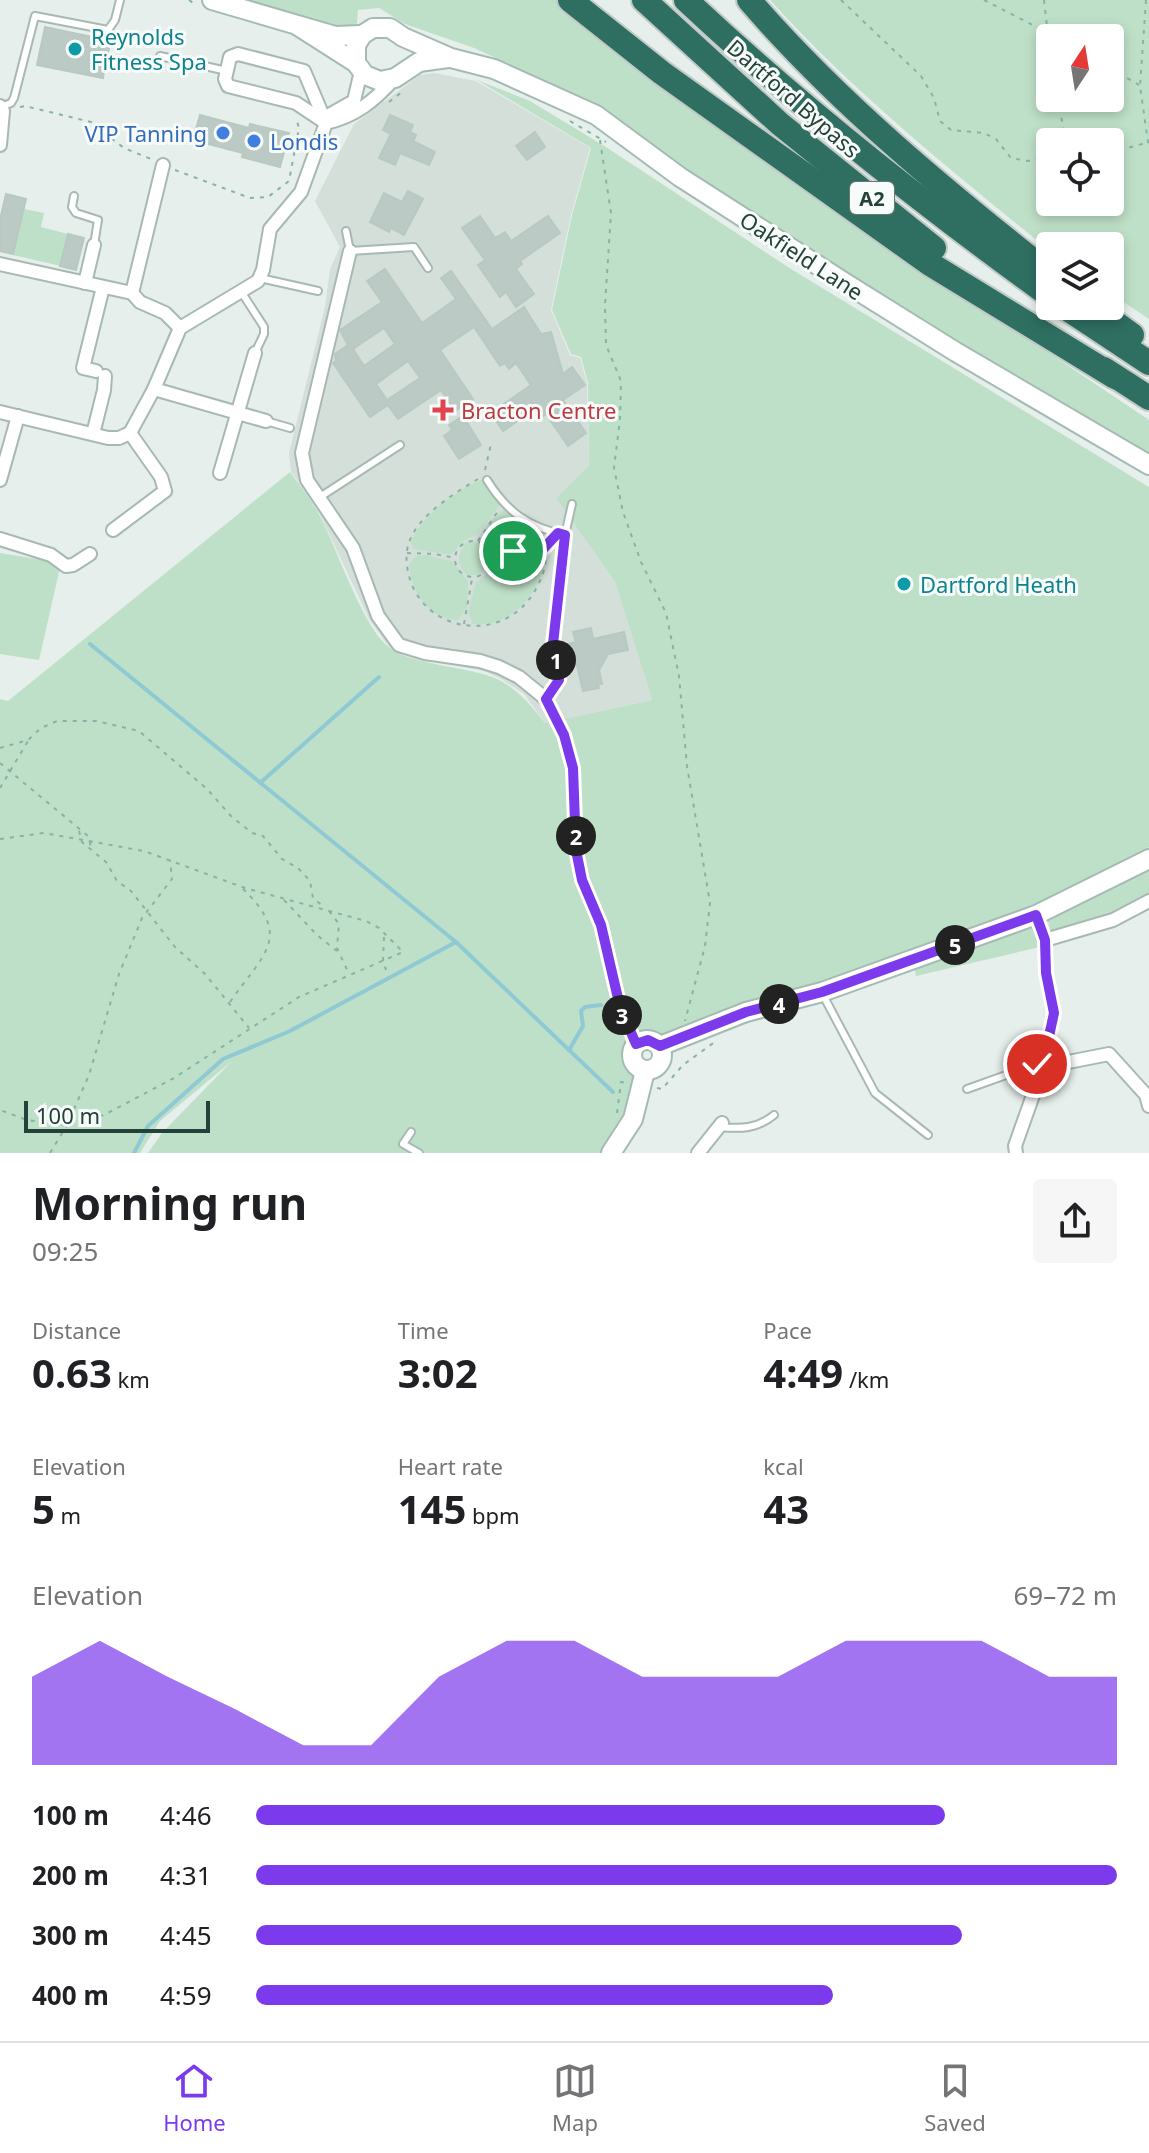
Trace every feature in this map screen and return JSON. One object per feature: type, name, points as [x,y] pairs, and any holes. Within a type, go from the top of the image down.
[{"type":"highway","points":[[570,0],[662,73],[930,264],[1115,377]]},
{"type":"highway","name":"Dartford Bypass","points":[[644,0],[780,124],[922,239],[1149,398]]},
{"type":"highway","name":"Dartford Bypass","points":[[686,0],[805,107],[937,214],[1036,286]]},
{"type":"highway","points":[[749,0],[846,99],[927,175],[1036,263]]},
{"type":"highway","points":[[1084,320],[1149,363]]},
{"type":"highway","points":[[1111,320],[1149,347]]},
{"type":"street","name":"Oakfield Lane","points":[[212,2],[335,36],[362,35],[382,27],[390,28],[451,58],[494,69],[596,115],[680,177],[859,292],[1149,465]]},
{"type":"street","name":"Oakfield Lane","points":[[298,26],[372,79],[380,81],[400,80],[419,62],[451,58]]},
{"type":"street","points":[[0,412],[113,439],[130,433],[154,389],[180,328],[242,293],[260,278],[270,229],[301,192],[326,123],[331,114],[354,101],[359,67],[356,45],[362,35]]},
{"type":"street","points":[[326,123],[356,113],[400,80],[409,58],[403,37]]},
{"type":"street","points":[[234,54],[304,71],[326,123],[303,107],[228,86],[225,81],[234,54]]},
{"type":"street","points":[[0,145],[1,108]]},
{"type":"street","points":[[132,293],[163,165]]},
{"type":"street","points":[[85,283],[94,245]]},
{"type":"street","points":[[350,251],[302,453],[307,480],[353,548],[378,616],[399,645],[499,667],[519,677],[546,699]]},
{"type":"street","points":[[0,264],[132,293],[140,302],[165,313],[180,328]]},
{"type":"street","points":[[93,434],[104,390],[100,373],[83,368],[103,287]]},
{"type":"street","points":[[220,473],[255,353]]},
{"type":"street","points":[[154,389],[266,421]]},
{"type":"street","points":[[0,480],[18,416]]},
{"type":"street","points":[[113,530],[165,491],[161,477],[130,433]]},
{"type":"street","points":[[0,539],[51,555],[66,566],[90,554]]},
{"type":"street","points":[[576,850],[582,880],[601,925],[620,1007],[636,1044]]},
{"type":"street","points":[[660,1046],[746,1012],[822,992],[1036,915],[1149,859]]},
{"type":"street","points":[[1036,915],[1045,940],[1113,920],[1149,901]]},
{"type":"street","points":[[611,1153],[633,1119],[644,1078],[660,1064],[663,1056],[660,1046],[648,1040],[636,1044],[632,1051],[633,1060],[644,1078]]},
{"type":"street","points":[[1016,1153],[1015,1146],[1043,1067],[1109,1054],[1148,1099]]},
{"type":"street","points":[[698,1153],[720,1125]]},
{"type":"lane","points":[[1,108],[14,98],[35,16],[108,30],[115,20],[120,0]]},
{"type":"lane","points":[[160,56],[227,71]]},
{"type":"lane","points":[[74,196],[73,210],[98,220],[94,245]]},
{"type":"lane","points":[[346,231],[350,251],[414,247],[428,268]]},
{"type":"lane","points":[[260,278],[318,291]]},
{"type":"lane","points":[[242,293],[264,327],[255,353]]},
{"type":"lane","points":[[266,421],[290,428]]},
{"type":"lane","points":[[320,497],[400,445]]},
{"type":"lane","points":[[487,480],[504,504],[526,523],[562,534]]},
{"type":"lane","points":[[572,504],[562,534],[553,644],[559,680],[546,699],[564,735],[573,768],[576,850]]},
{"type":"lane","points":[[967,1089],[1037,1064],[1045,1055],[1054,1013],[1046,973],[1045,940]]},
{"type":"lane","points":[[822,992],[875,1093],[928,1135]]},
{"type":"lane","points":[[720,1125],[742,1129],[762,1125],[774,1115]]},
{"type":"lane","points":[[411,1132],[403,1144],[419,1153]]},
{"type":"path","points":[[189,0],[212,2]]},
{"type":"path","points":[[841,0],[921,76],[934,98],[940,121],[951,130],[984,133],[996,139],[1011,158],[1028,161],[1036,158]]},
{"type":"path","points":[[984,0],[1036,26]]},
{"type":"path","points":[[1044,0],[1046,24]]},
{"type":"path","points":[[1146,0],[1140,86],[1149,149]]},
{"type":"path","points":[[1124,76],[1140,86]]},
{"type":"path","points":[[378,97],[390,103],[400,80]]},
{"type":"path","points":[[1,108],[25,106],[91,122],[106,130],[124,148],[250,198],[268,197],[289,181],[299,130],[296,118],[303,107]]},
{"type":"path","points":[[559,115],[613,147]]},
{"type":"path","points":[[600,139],[611,213],[605,305],[606,345],[621,381],[614,468],[641,562],[666,613],[679,676],[687,766],[710,903],[705,946],[684,1024]]},
{"type":"path","points":[[1124,149],[1148,142]]},
{"type":"path","points":[[491,444],[486,475],[452,496],[412,535],[407,553],[410,579],[422,604],[438,617],[464,625],[488,626],[510,618],[521,609],[541,579],[546,559],[544,548]]},
{"type":"path","points":[[478,541],[489,521],[504,504]]},
{"type":"path","points":[[490,558],[521,548],[544,548],[562,534]]},
{"type":"path","points":[[466,541],[478,541],[490,558],[485,573],[472,578],[462,573],[456,558],[466,541]]},
{"type":"path","points":[[407,553],[456,558]]},
{"type":"path","points":[[464,625],[472,578]]},
{"type":"path","points":[[0,788],[28,740],[41,728],[57,721],[96,721],[139,731],[207,789],[231,816],[252,833],[263,836],[282,859],[298,868],[310,881],[313,898],[334,915],[339,924],[338,951]]},
{"type":"path","points":[[0,748],[28,740]]},
{"type":"path","points":[[0,763],[90,840],[92,851]]},
{"type":"path","points":[[79,831],[80,838],[106,862],[117,881],[131,891],[175,947],[205,974],[249,1029]]},
{"type":"path","points":[[0,839],[44,833],[169,858],[240,886],[366,921],[379,928],[403,952],[299,997],[174,1078],[104,1115],[67,1125],[27,1120],[0,1110]]},
{"type":"path","points":[[50,1153],[67,1125],[89,1075],[119,974],[145,911],[172,879],[169,858]]},
{"type":"path","points":[[229,1003],[268,946],[272,935],[264,911],[240,886]]},
{"type":"path","points":[[283,899],[317,935],[338,951],[350,975]]},
{"type":"path","points":[[384,935],[383,961],[386,970]]},
{"type":"path","points":[[633,1119],[617,1112],[621,1082],[644,1078],[662,1089],[683,1065],[721,1038],[716,1024]]},
{"type":"shaded area","name":"Bracton Centre","points":[[434,73],[476,81],[590,148],[571,215],[551,310],[570,355],[580,358],[587,383],[589,465],[556,498],[615,582],[652,700],[545,723],[524,694],[501,679],[484,671],[415,658],[389,647],[369,619],[316,506],[291,472],[289,453],[325,307],[330,269],[340,247],[315,201],[354,124],[420,75]]},
{"type":"green space","points":[[238,0],[561,0],[939,279],[1149,420],[1149,457],[798,245],[585,99],[474,48],[405,24],[379,8],[358,10],[353,29],[335,31]]},
{"type":"green space","points":[[770,0],[1149,0],[1149,319],[1124,302],[1124,232],[1036,232],[1036,240],[905,131]]},
{"type":"green space","points":[[477,80],[530,101],[606,147],[791,269],[1149,487],[1149,847],[1039,904],[660,1048],[643,1049],[643,1085],[610,1153],[148,1153],[162,1133],[231,1062],[160,1121],[140,1153],[0,1153],[0,699],[8,701],[290,472],[323,522],[369,622],[394,651],[420,661],[495,678],[519,694],[545,723],[652,700],[615,582],[556,498],[589,465],[588,383],[581,357],[571,354],[552,310],[572,215],[591,148]]},
{"type":"green space","points":[[24,209],[44,213],[41,227],[68,234],[61,266],[13,255]]},
{"type":"green space","points":[[483,479],[500,505],[478,534],[463,541],[451,555],[414,549],[411,542],[423,522],[452,497]]},
{"type":"green space","points":[[505,509],[515,520],[549,537],[520,549],[489,549],[485,538],[487,527]]},
{"type":"green space","points":[[467,542],[481,545],[486,552],[487,567],[478,575],[467,575],[460,563],[461,550]]},
{"type":"green space","points":[[521,550],[539,551],[544,556],[538,583],[531,595],[500,621],[473,624],[468,613],[476,582],[488,573],[495,562]]},
{"type":"green space","points":[[0,553],[61,563],[39,660],[0,654]]},
{"type":"green space","points":[[416,556],[452,561],[468,581],[467,608],[458,620],[438,615],[418,594],[409,564]]},
{"type":"green space","points":[[1149,867],[1149,896],[1097,921],[1051,933],[1047,917]]},
{"type":"green space","points":[[1028,924],[1035,929],[1040,947],[916,976],[915,969]]},
{"type":"building","name":"Reynolds Fitness Spa","points":[[45,27],[111,41],[107,56],[118,59],[116,72],[104,70],[103,78],[37,65]]},
{"type":"building","points":[[200,115],[249,128],[250,124],[289,133],[280,167],[242,157],[243,153],[193,140]]},
{"type":"building","points":[[390,115],[413,125],[410,132],[416,135],[413,141],[435,152],[429,165],[400,153],[395,165],[379,158],[391,134],[383,130]]},
{"type":"building","points":[[535,132],[545,147],[527,160],[516,146]]},
{"type":"building","points":[[408,191],[423,199],[404,235],[391,228],[389,232],[370,222],[384,193],[402,202]]},
{"type":"building","points":[[6,194],[26,199],[13,254],[0,251],[0,220]]},
{"type":"building","points":[[480,216],[495,238],[505,232],[511,241],[548,216],[560,233],[520,261],[522,264],[516,269],[534,294],[516,307],[506,292],[500,297],[478,265],[485,260],[462,228]]},
{"type":"building","points":[[68,234],[84,238],[76,270],[60,266]]},
{"type":"building","name":"Bracton Centre","points":[[385,269],[422,323],[456,299],[441,278],[451,271],[492,329],[524,307],[541,334],[551,332],[563,374],[572,367],[585,385],[563,400],[586,433],[568,446],[546,414],[538,420],[532,411],[503,431],[491,413],[531,385],[516,363],[509,369],[505,363],[500,366],[474,327],[440,350],[473,399],[455,411],[441,390],[398,419],[388,405],[370,417],[333,363],[336,361],[335,354],[348,345],[340,330],[382,302],[367,281]],"holes":[[[384,328],[395,344],[364,366],[353,349]],[[408,361],[420,378],[387,400],[376,384]]]},
{"type":"building","points":[[463,416],[481,445],[459,459],[444,436],[452,430],[449,425]]},
{"type":"building","points":[[591,628],[593,639],[624,632],[628,650],[608,654],[599,670],[602,684],[598,684],[599,688],[583,691],[577,665],[566,667],[563,650],[569,648],[568,644],[576,642],[573,632]]},
{"type":"waterway","points":[[90,644],[456,942]]},
{"type":"waterway","points":[[260,783],[379,677]]},
{"type":"waterway","points":[[134,1153],[148,1126],[223,1059],[290,1031],[456,942],[613,1092]]},
{"type":"waterway","points":[[569,1050],[583,1026],[581,1011],[585,1007],[601,1005]]},
{"type":"place","name":"Reynolds Fitness Spa","points":[[75,49]]},
{"type":"place","name":"VIP Tanning","points":[[223,133]]},
{"type":"place","name":"Londis","points":[[254,141]]},
{"type":"place","name":"Bracton Centre","points":[[443,410]]},
{"type":"place","name":"Dartford Heath","points":[[904,584]]},
{"type":"route","points":[[513,551],[544,548],[558,533],[565,535],[553,644],[559,680],[546,699],[564,735],[573,768],[576,850],[582,880],[601,925],[620,1007],[636,1044],[648,1040],[660,1046],[746,1012],[822,992],[1036,915],[1045,940],[1046,973],[1054,1013],[1045,1055],[1037,1064]]}]
